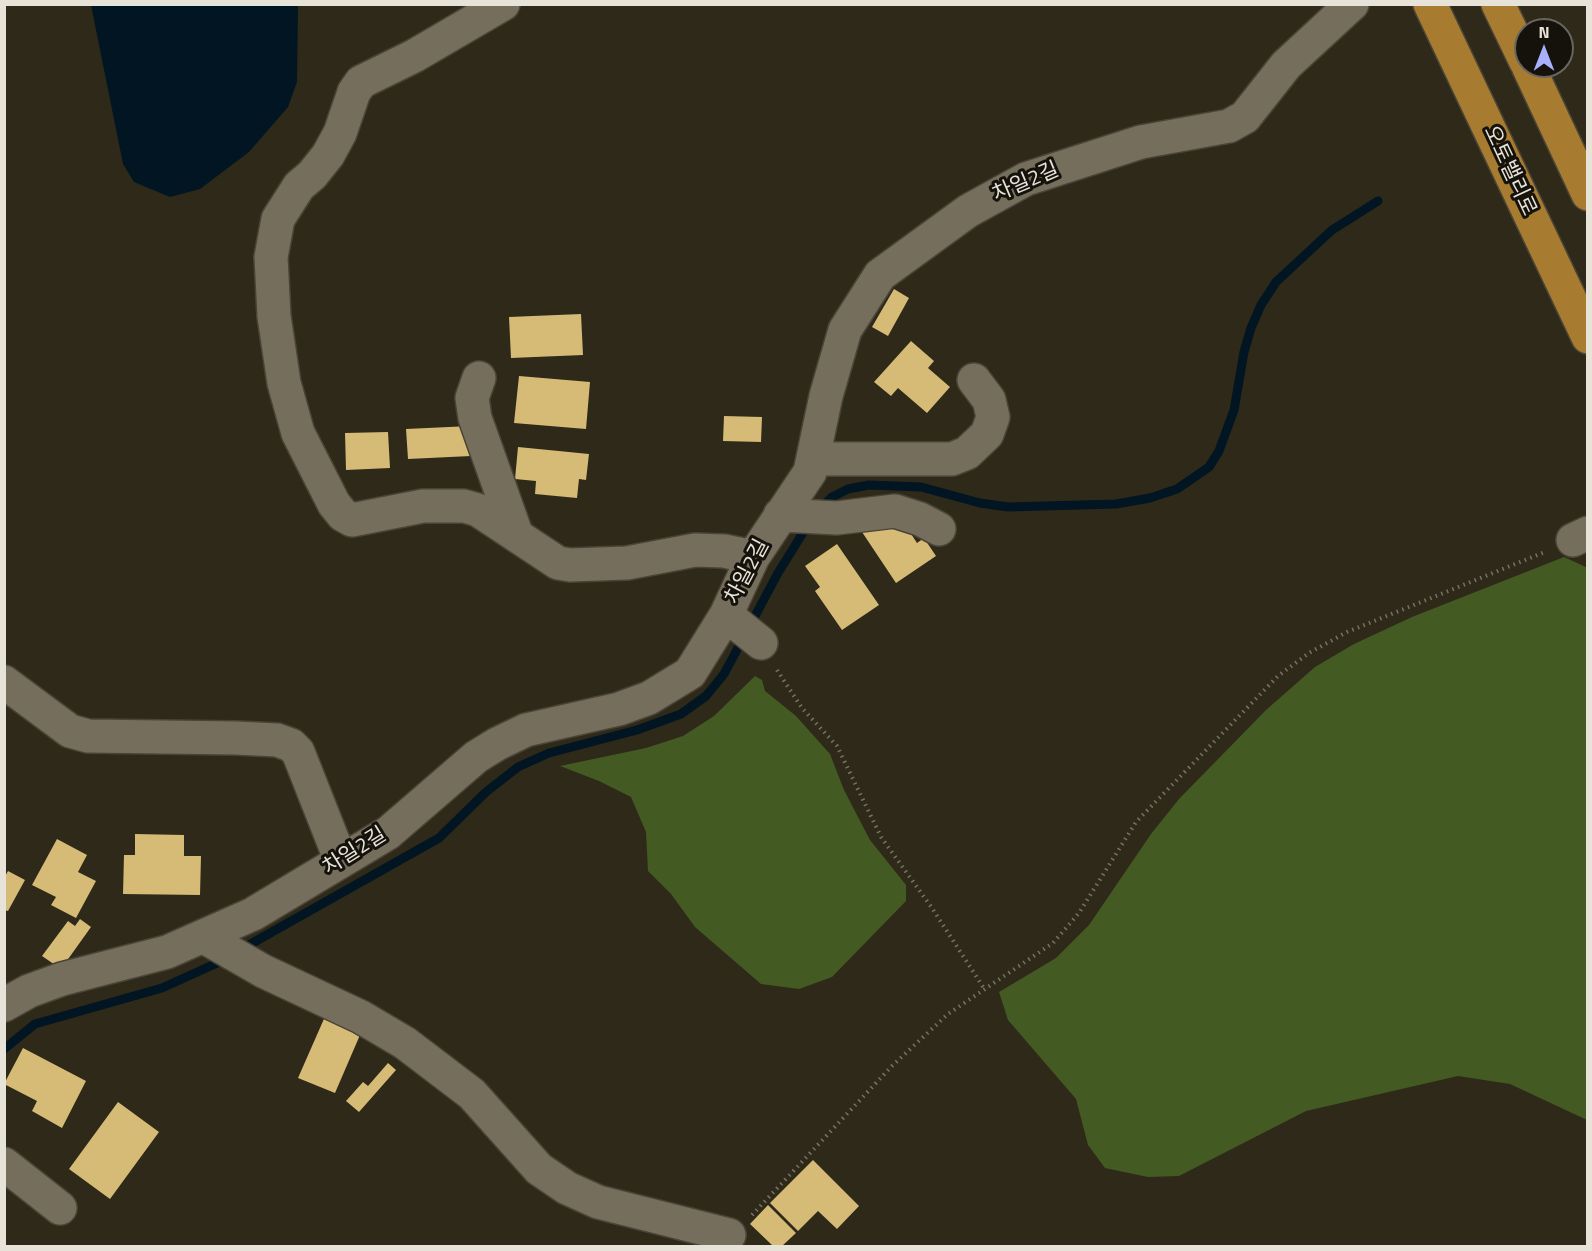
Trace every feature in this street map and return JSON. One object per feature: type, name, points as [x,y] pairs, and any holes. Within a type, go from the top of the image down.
[{"type":"highway","name":"오토밸리로","points":[[1430,4],[1587,337]]},
{"type":"highway","points":[[1498,4],[1514,37]]},
{"type":"highway","points":[[1533,78],[1587,194]]},
{"type":"street","points":[[503,4],[414,56],[361,82],[354,92],[340,133],[328,155],[312,175],[299,186],[278,219],[271,257],[271,287],[280,360],[291,410],[316,471],[343,515],[352,520],[423,507],[464,506],[478,510],[558,563],[570,565],[627,563],[694,550],[724,551],[753,558]]},
{"type":"street","name":"차일2길","points":[[4,1005],[30,991],[62,979],[134,963],[204,937],[253,914],[388,832],[476,757],[497,744],[526,730],[619,710],[670,687],[690,673],[726,615],[753,558],[806,479],[815,459],[825,396],[845,330],[880,275],[968,212],[1026,179],[1141,142],[1229,126],[1245,117],[1286,65],[1350,5]]},
{"type":"street","points":[[479,378],[472,398],[475,418],[517,536]]},
{"type":"street","points":[[815,459],[952,459],[967,453],[987,434],[993,417],[989,400],[974,380]]},
{"type":"street","points":[[780,515],[837,518],[895,511],[920,519],[939,529]]},
{"type":"street","points":[[726,615],[761,643]]},
{"type":"street","points":[[4,682],[70,731],[88,736],[236,738],[277,740],[291,745],[298,752],[341,861]]},
{"type":"street","points":[[204,937],[263,971],[361,1017],[446,1072],[494,1116],[539,1168],[567,1188],[598,1202],[729,1235]]},
{"type":"street","points":[[4,1164],[60,1208]]},
{"type":"path","points":[[729,1235],[742,1225],[892,1066],[948,1014],[1053,944],[1079,913],[1136,822],[1278,676],[1309,653],[1347,632],[1580,537]]},
{"type":"path","points":[[761,643],[802,708],[837,746],[881,837],[932,908],[985,990]]},
{"type":"green space","points":[[1564,557],[1588,568],[1587,1120],[1510,1084],[1458,1076],[1306,1111],[1179,1176],[1148,1177],[1105,1168],[1088,1145],[1076,1099],[1008,1020],[999,992],[1056,958],[1089,925],[1151,834],[1179,799],[1266,710],[1315,667],[1354,644],[1412,617]]},
{"type":"green space","points":[[755,676],[762,680],[765,691],[796,716],[830,754],[844,790],[870,840],[906,885],[906,901],[832,977],[799,989],[761,984],[695,927],[671,894],[648,871],[646,832],[631,797],[599,781],[560,766],[646,748],[683,736],[714,716]]},
{"type":"water","points":[[91,5],[298,5],[297,82],[288,107],[249,152],[200,189],[170,197],[134,182],[123,164]]},
{"type":"building","points":[[894,289],[909,298],[888,336],[872,327]]},
{"type":"building","points":[[581,314],[583,355],[511,358],[509,317]]},
{"type":"building","points":[[911,341],[934,361],[928,368],[950,387],[927,413],[898,388],[891,396],[874,382]]},
{"type":"building","points":[[519,376],[590,382],[586,429],[514,423]]},
{"type":"building","points":[[724,416],[762,417],[761,442],[723,441]]},
{"type":"building","points":[[470,426],[471,456],[408,459],[406,429]]},
{"type":"building","points":[[388,432],[390,468],[346,470],[345,433]]},
{"type":"building","points":[[518,447],[589,454],[586,480],[579,479],[577,498],[535,494],[536,481],[515,479]]},
{"type":"building","points":[[887,515],[904,523],[917,543],[924,538],[936,556],[896,583],[862,532]]},
{"type":"building","points":[[837,544],[879,605],[842,630],[815,591],[820,587],[805,566]]},
{"type":"building","points":[[135,834],[184,835],[184,856],[201,856],[200,895],[123,894],[124,855],[135,855]]},
{"type":"building","points":[[57,839],[87,855],[78,872],[96,881],[76,918],[51,905],[56,897],[32,885]]},
{"type":"building","points":[[8,871],[25,880],[8,911],[4,910],[4,878]]},
{"type":"building","points":[[80,919],[91,927],[61,969],[42,956],[68,921],[75,926]]},
{"type":"building","points":[[327,1012],[363,1028],[335,1093],[298,1078]]},
{"type":"building","points":[[23,1048],[86,1081],[62,1128],[32,1111],[37,1101],[4,1084]]},
{"type":"building","points":[[388,1063],[396,1070],[359,1112],[346,1101],[363,1082],[368,1086]]},
{"type":"building","points":[[118,1102],[159,1132],[110,1199],[69,1169]]},
{"type":"building","points":[[813,1160],[859,1206],[837,1229],[818,1211],[798,1231],[770,1203]]},
{"type":"building","points":[[768,1205],[796,1233],[782,1246],[773,1246],[750,1224]]},
{"type":"waterway","points":[[819,509],[832,497],[848,489],[869,485],[921,487],[980,503],[1008,507],[1116,504],[1150,498],[1177,489],[1209,467],[1219,451],[1234,410],[1244,352],[1251,328],[1261,305],[1276,282],[1332,230],[1378,201]]},
{"type":"waterway","points":[[240,950],[439,838],[486,792],[518,767],[549,753],[637,730],[681,714],[706,696],[724,674],[778,573],[809,523]]},
{"type":"waterway","points":[[4,1049],[35,1024],[162,988],[226,959]]}]
